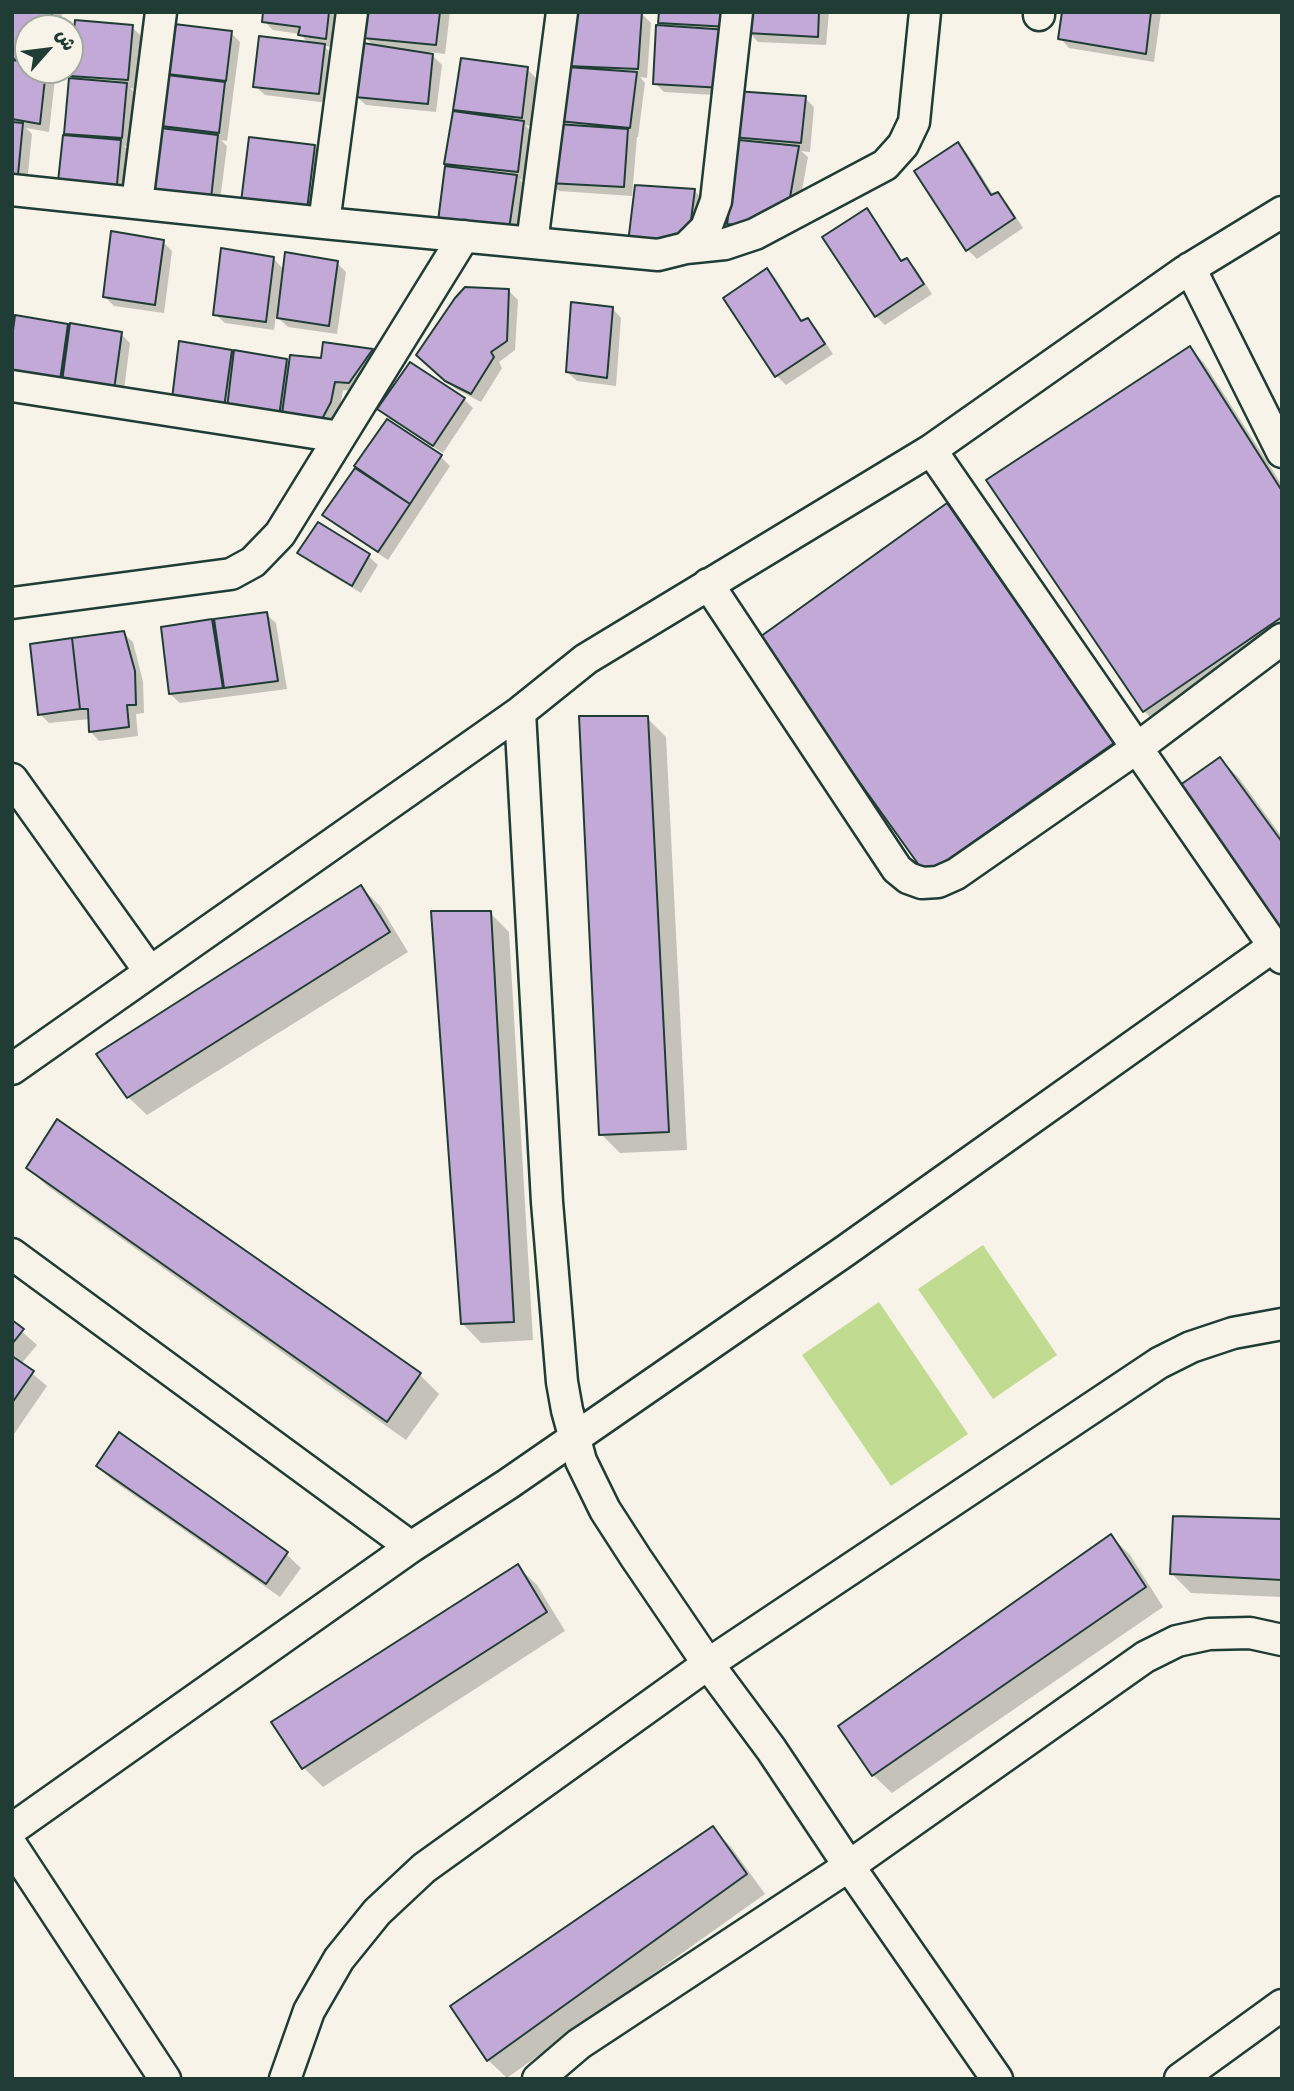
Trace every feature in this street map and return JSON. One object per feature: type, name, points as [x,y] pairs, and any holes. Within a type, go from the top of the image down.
[{"type":"street","points":[[137,203],[161,12]]},
{"type":"street","points":[[324,223],[352,12]]},
{"type":"street","points":[[532,243],[562,12]]},
{"type":"street","points":[[686,248],[706,228],[716,201],[737,12]]},
{"type":"street","points":[[12,190],[658,255],[686,248],[725,244],[755,234],[885,165],[903,145],[914,122],[925,12]]},
{"type":"street","points":[[12,1069],[520,712],[586,659],[931,450],[1190,268],[1282,212]]},
{"type":"street","points":[[13,598],[231,574],[253,562],[280,534],[464,236]]},
{"type":"street","points":[[1190,268],[1282,452]]},
{"type":"street","points":[[12,386],[340,437]]},
{"type":"street","points":[[12,1829],[411,1547],[574,1438],[1278,952],[931,450]]},
{"type":"street","points":[[708,584],[897,869],[922,884],[937,883],[956,874],[1137,748],[1282,639]]},
{"type":"street","points":[[520,712],[547,1202],[562,1382],[574,1438],[605,1510],[708,1664],[771,1749],[997,2079]]},
{"type":"street","points":[[12,779],[150,972]]},
{"type":"street","points":[[12,1254],[411,1547]]},
{"type":"street","points":[[285,2079],[309,2011],[339,1959],[377,1912],[424,1868],[708,1664],[1159,1363],[1191,1347],[1233,1333],[1282,1324]]},
{"type":"street","points":[[538,2079],[579,2044],[849,1866],[1145,1657],[1177,1641],[1209,1633],[1250,1633],[1282,1640]]},
{"type":"street","points":[[12,1846],[164,2079]]},
{"type":"street","points":[[1180,2079],[1282,2006]]},
{"type":"green space","points":[[983,1245],[1057,1355],[993,1399],[918,1289]]},
{"type":"green space","points":[[879,1302],[968,1434],[891,1486],[802,1355]]},
{"type":"building","points":[[12,12],[52,12],[14,14],[12,59]]},
{"type":"building","points":[[263,12],[329,12],[326,39],[298,35],[300,27],[262,22]]},
{"type":"building","points":[[367,12],[440,12],[436,45],[363,38]]},
{"type":"building","points":[[571,12],[642,12],[638,69],[568,66]]},
{"type":"building","points":[[659,12],[730,12],[729,27],[658,23]]},
{"type":"building","points":[[749,12],[819,12],[818,37],[747,33]]},
{"type":"building","points":[[1062,12],[1151,12],[1146,54],[1058,39]]},
{"type":"building","points":[[84,21],[133,25],[128,80],[84,77]]},
{"type":"building","points":[[166,23],[232,31],[226,81],[159,73]]},
{"type":"building","points":[[656,25],[728,30],[723,88],[653,84]]},
{"type":"building","points":[[259,36],[325,44],[319,94],[253,87]]},
{"type":"building","points":[[363,43],[433,54],[428,104],[355,97]]},
{"type":"building","points":[[461,58],[528,67],[522,118],[453,110]]},
{"type":"building","points":[[12,60],[14,84],[44,84],[40,124],[12,119]]},
{"type":"building","points":[[567,67],[637,72],[630,128],[558,121]]},
{"type":"building","points":[[159,74],[225,82],[219,133],[153,125]]},
{"type":"building","points":[[84,79],[127,83],[122,138],[64,134],[68,84],[84,84]]},
{"type":"building","points":[[735,91],[806,96],[801,143],[732,137]]},
{"type":"building","points":[[453,111],[524,121],[518,172],[444,164]]},
{"type":"building","points":[[12,122],[23,123],[17,185],[12,184]]},
{"type":"building","points":[[557,124],[628,129],[624,187],[548,183]]},
{"type":"building","points":[[152,127],[218,135],[210,208],[143,200]]},
{"type":"building","points":[[63,135],[121,140],[116,195],[57,191]]},
{"type":"building","points":[[249,137],[315,145],[306,218],[240,210]]},
{"type":"building","points":[[739,140],[799,146],[788,209],[758,227],[727,224]]},
{"type":"building","points":[[958,142],[991,195],[998,192],[1015,218],[966,251],[914,171]]},
{"type":"building","points":[[445,166],[517,175],[508,236],[437,229]]},
{"type":"building","points":[[635,185],[695,189],[689,236],[627,251]]},
{"type":"building","points":[[867,208],[901,261],[907,258],[924,284],[875,317],[822,237]]},
{"type":"building","points":[[111,231],[164,240],[155,305],[103,297]]},
{"type":"building","points":[[221,248],[274,257],[266,322],[213,315]]},
{"type":"building","points":[[285,252],[338,261],[329,326],[277,318]]},
{"type":"building","points":[[767,268],[801,321],[808,318],[825,344],[775,377],[723,298]]},
{"type":"building","points":[[465,287],[509,289],[507,341],[491,352],[494,357],[471,394],[445,381],[416,355]]},
{"type":"building","points":[[571,302],[613,307],[607,378],[566,372]]},
{"type":"building","points":[[15,315],[68,324],[59,388],[12,381]]},
{"type":"building","points":[[70,323],[122,332],[113,397],[61,389]]},
{"type":"building","points":[[179,341],[232,350],[223,415],[171,407]]},
{"type":"building","points":[[323,342],[373,349],[349,383],[335,382],[331,402],[321,421],[281,421],[290,355],[321,358]]},
{"type":"building","points":[[1190,346],[1282,491],[1282,617],[1143,712],[986,480]]},
{"type":"building","points":[[234,350],[287,359],[278,424],[226,416]]},
{"type":"building","points":[[410,362],[465,398],[433,446],[377,409]]},
{"type":"building","points":[[387,419],[442,455],[410,504],[354,466]]},
{"type":"building","points":[[355,468],[410,504],[378,552],[322,515]]},
{"type":"building","points":[[947,503],[1114,743],[926,875],[757,639]]},
{"type":"building","points":[[318,522],[370,554],[352,586],[297,553]]},
{"type":"building","points":[[267,612],[278,681],[224,688],[214,619]]},
{"type":"building","points":[[212,619],[223,688],[169,694],[161,627]]},
{"type":"building","points":[[124,631],[135,671],[136,705],[127,705],[129,727],[89,732],[88,709],[80,709],[72,638]]},
{"type":"building","points":[[72,638],[80,709],[38,715],[30,644]]},
{"type":"building","points":[[579,716],[648,716],[669,1132],[599,1135]]},
{"type":"building","points":[[1220,757],[1282,842],[1282,942],[1173,790]]},
{"type":"building","points":[[361,885],[390,932],[127,1098],[96,1054]]},
{"type":"building","points":[[431,911],[491,911],[514,1322],[461,1324]]},
{"type":"building","points":[[57,1119],[421,1373],[387,1422],[26,1168]]},
{"type":"building","points":[[12,1320],[24,1329],[12,1344]]},
{"type":"building","points":[[12,1356],[34,1371],[12,1403]]},
{"type":"building","points":[[119,1432],[288,1552],[266,1584],[96,1466]]},
{"type":"building","points":[[1173,1516],[1282,1519],[1282,1580],[1170,1574]]},
{"type":"building","points":[[1111,1534],[1146,1587],[872,1776],[838,1726]]},
{"type":"building","points":[[518,1564],[547,1612],[302,1769],[271,1722]]},
{"type":"building","points":[[713,1826],[747,1874],[487,2061],[450,2006]]}]
